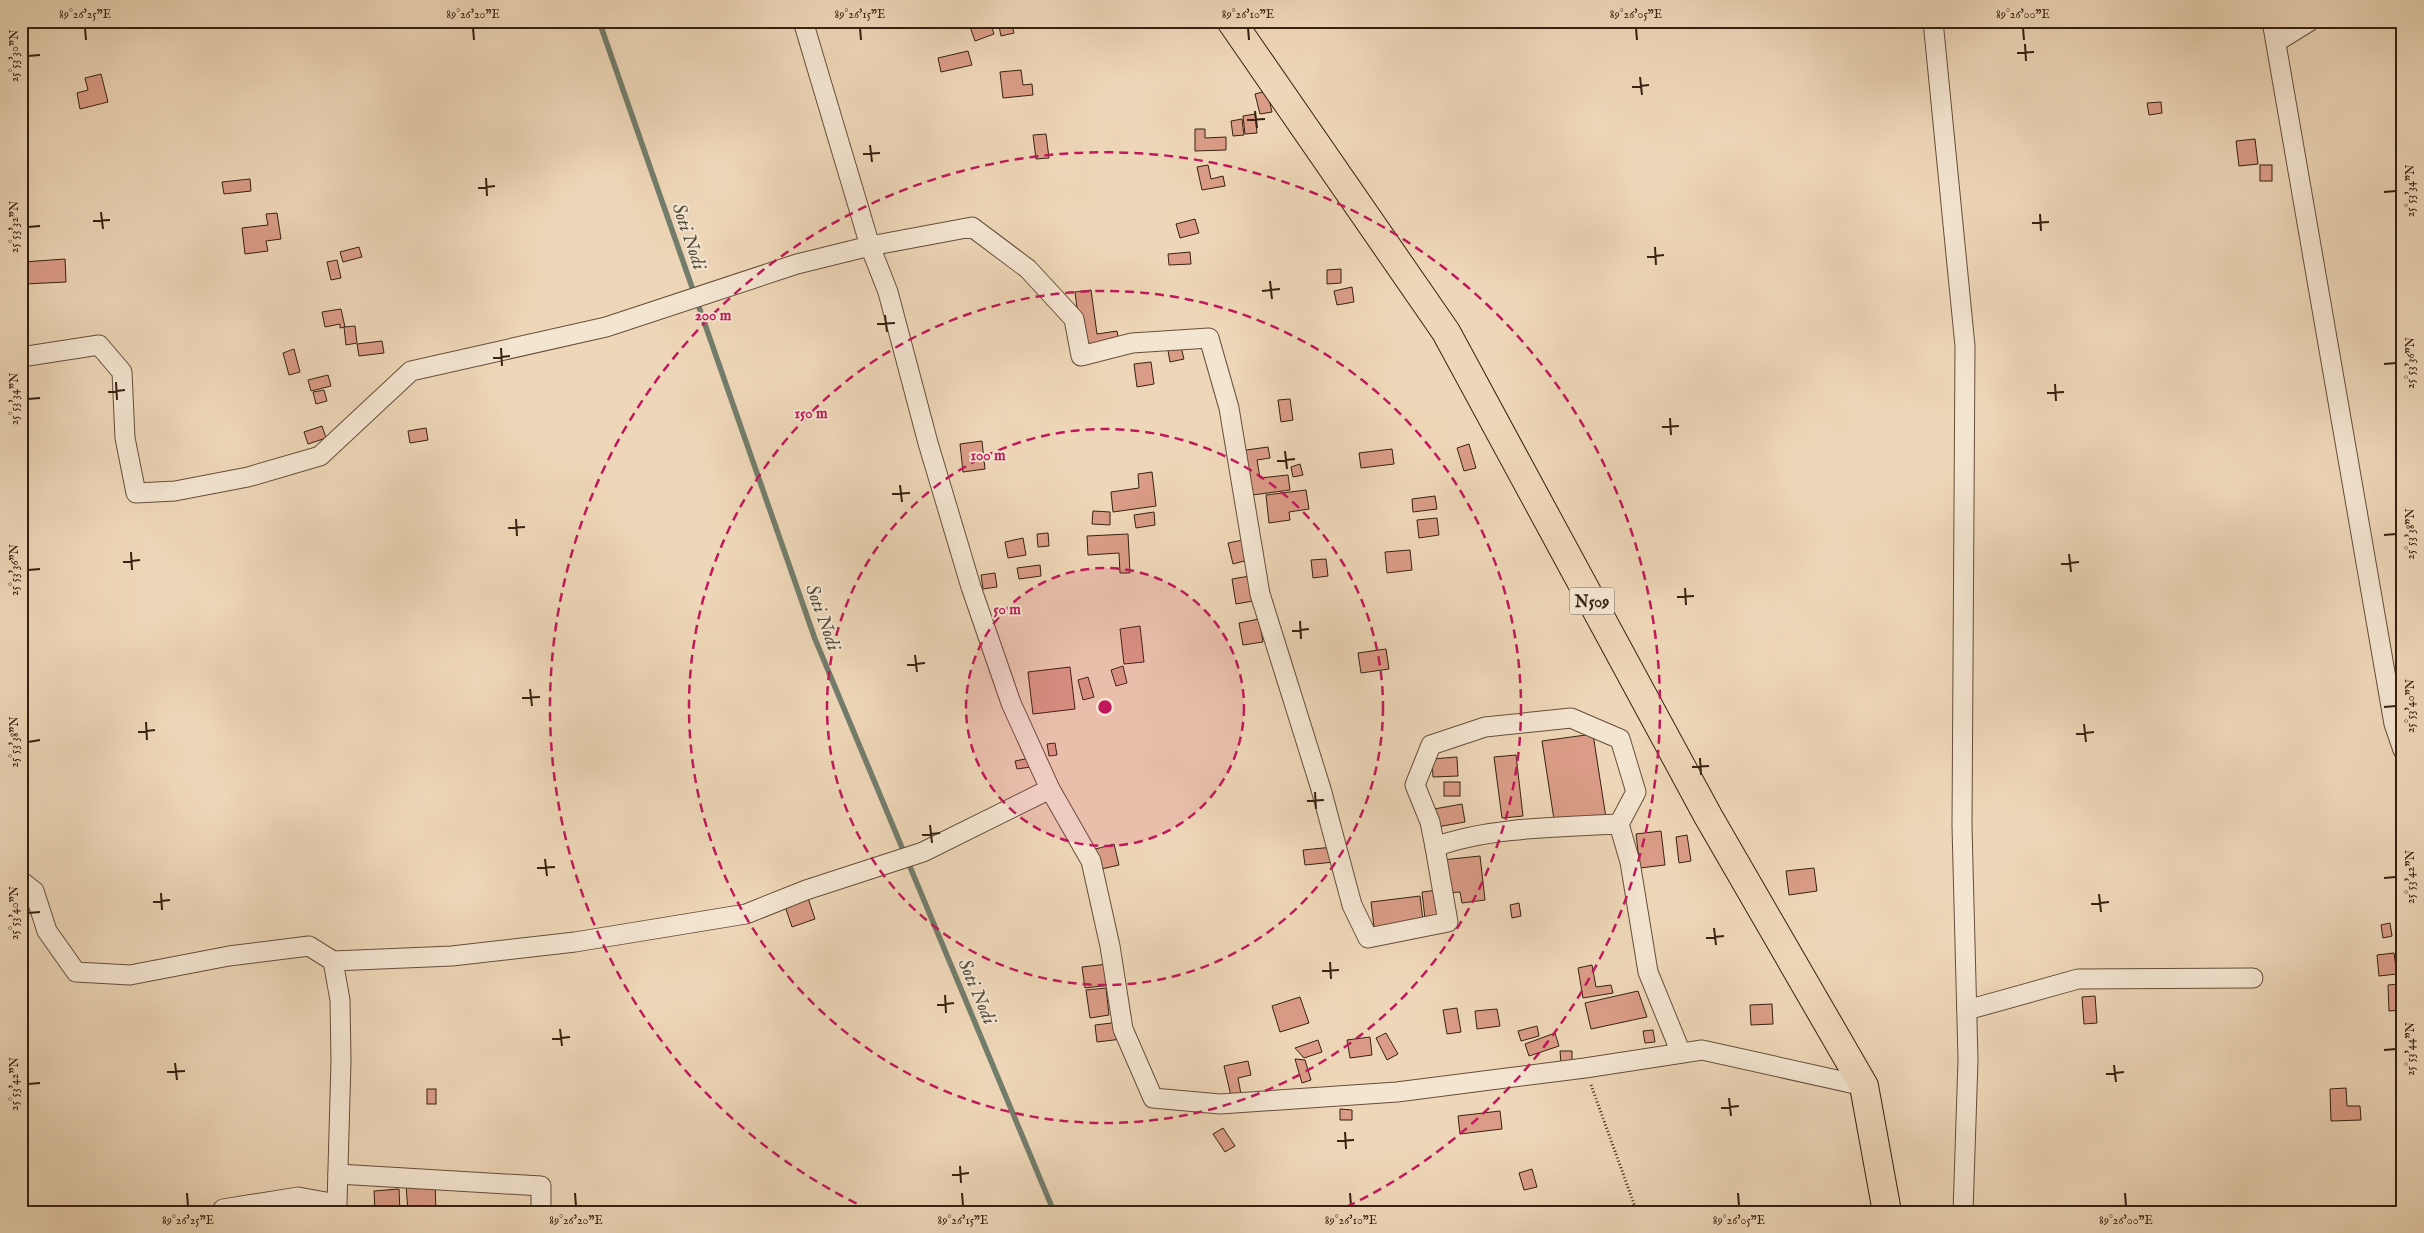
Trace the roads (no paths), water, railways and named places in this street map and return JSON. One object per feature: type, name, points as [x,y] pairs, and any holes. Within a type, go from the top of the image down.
[{"type":"highway","name":"N509","points":[[1231,21],[1446,332],[1708,816],[1864,1086],[1887,1212]]},
{"type":"street","points":[[803,21],[870,246],[888,292],[928,443],[971,587],[1011,703],[1050,788],[1091,861],[1110,946],[1123,1029],[1153,1098],[1220,1104],[1387,1092],[1585,1068],[1702,1050],[1864,1086]]},
{"type":"street","points":[[1934,21],[1965,346],[1962,826],[1968,1060],[1964,1212]]},
{"type":"street","points":[[2272,21],[2394,724],[2403,750]]},
{"type":"street","points":[[2276,42],[2310,21]]},
{"type":"street","points":[[21,357],[99,345],[122,372],[125,438],[136,493],[175,491],[248,478],[320,456],[411,371],[606,327],[797,264],[870,246],[972,226],[1028,269],[1074,319],[1081,356],[1132,343],[1209,338],[1229,408],[1260,594],[1321,789],[1352,905],[1368,938],[1448,922],[1430,822],[1415,785],[1431,745],[1485,727],[1571,718],[1620,739],[1636,792],[1619,824],[1630,862],[1648,972],[1681,1053]]},
{"type":"street","points":[[21,880],[34,891],[47,932],[76,972],[130,975],[229,956],[309,946],[333,961],[452,956],[575,942],[746,914],[806,890],[923,852],[1050,788]]},
{"type":"street","points":[[1435,847],[1455,840],[1524,831],[1619,824]]},
{"type":"street","points":[[224,1212],[223,1209],[298,1197],[337,1204],[340,1000],[333,961]]},
{"type":"street","points":[[1967,1010],[2078,979],[2253,978]]},
{"type":"street","points":[[338,1174],[541,1186],[541,1212]]},
{"type":"waterway","name":"Soti Nodi","points":[[599,21],[815,639],[1054,1212]]}]
